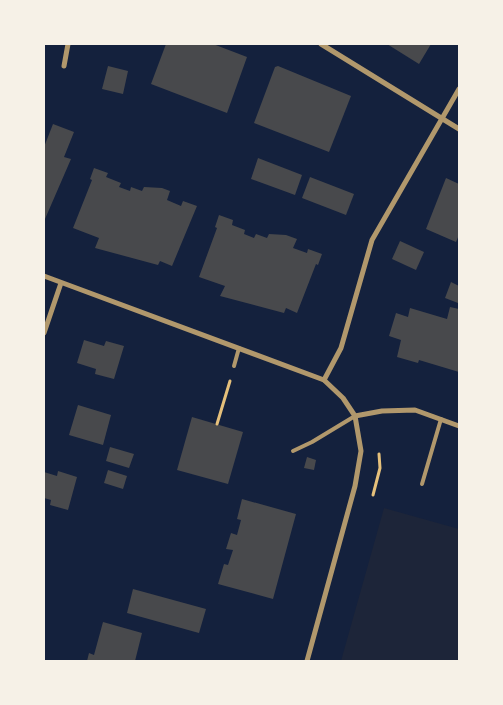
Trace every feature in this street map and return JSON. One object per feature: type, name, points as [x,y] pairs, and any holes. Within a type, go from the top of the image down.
[{"type":"street","points":[[64,66],[68,44]]},
{"type":"street","points":[[321,44],[459,129]]},
{"type":"street","points":[[324,380],[341,348],[372,240],[459,89]]},
{"type":"street","points":[[44,276],[324,380],[343,398],[355,416],[361,451],[355,486],[306,661]]},
{"type":"street","points":[[44,333],[61,283]]},
{"type":"street","points":[[355,416],[382,411],[415,410],[459,426]]},
{"type":"lane","points":[[234,366],[239,348]]},
{"type":"lane","points":[[293,451],[312,442],[355,416]]},
{"type":"lane","points":[[422,484],[441,419]]},
{"type":"path","points":[[217,424],[234,366]]},
{"type":"shaded area","points":[[384,508],[459,529],[459,661],[341,661]]},
{"type":"building","points":[[166,44],[213,44],[247,57],[227,113],[151,84]]},
{"type":"building","points":[[387,44],[431,44],[419,64]]},
{"type":"building","points":[[108,66],[128,71],[123,94],[102,89]]},
{"type":"building","points":[[278,66],[351,96],[329,152],[254,123],[275,67]]},
{"type":"building","points":[[53,124],[74,132],[64,157],[71,159],[45,219],[44,147]]},
{"type":"building","points":[[258,158],[302,175],[295,195],[251,179]]},
{"type":"building","points":[[94,168],[108,173],[106,177],[121,183],[119,187],[130,191],[131,187],[142,191],[144,187],[162,188],[170,191],[167,200],[181,206],[183,201],[197,206],[172,266],[160,261],[158,265],[95,248],[99,238],[73,228],[92,180],[90,179]]},
{"type":"building","points":[[310,177],[354,194],[346,215],[302,198]]},
{"type":"building","points":[[446,178],[459,184],[459,235],[456,242],[426,229]]},
{"type":"building","points":[[219,215],[233,220],[232,225],[245,230],[244,234],[254,238],[256,234],[267,238],[269,234],[286,235],[297,239],[293,248],[307,253],[308,249],[322,254],[318,265],[316,264],[297,313],[286,308],[284,313],[220,296],[225,286],[199,277],[217,228],[215,227]]},
{"type":"building","points":[[400,241],[424,252],[416,270],[392,259]]},
{"type":"building","points":[[451,282],[459,286],[458,303],[445,298]]},
{"type":"building","points":[[450,307],[459,309],[459,372],[419,360],[418,363],[397,357],[401,340],[389,336],[396,313],[408,317],[410,308],[447,319]]},
{"type":"building","points":[[84,340],[104,346],[106,341],[124,346],[114,379],[95,374],[96,369],[77,363]]},
{"type":"building","points":[[78,405],[111,415],[103,445],[69,435]]},
{"type":"building","points":[[192,417],[243,432],[228,484],[177,470]]},
{"type":"building","points":[[110,447],[134,454],[129,468],[106,461]]},
{"type":"building","points":[[307,457],[316,460],[314,470],[304,468]]},
{"type":"building","points":[[108,470],[127,476],[123,489],[104,483]]},
{"type":"building","points":[[58,471],[77,477],[68,510],[50,505],[51,500],[44,498],[44,472],[57,476]]},
{"type":"building","points":[[242,499],[296,514],[273,599],[218,584],[224,564],[228,565],[233,550],[226,549],[231,533],[237,535],[241,520],[237,519]]},
{"type":"building","points":[[133,589],[206,609],[199,633],[127,613]]},
{"type":"building","points":[[103,622],[142,633],[135,661],[87,661],[89,653],[94,655]]}]
